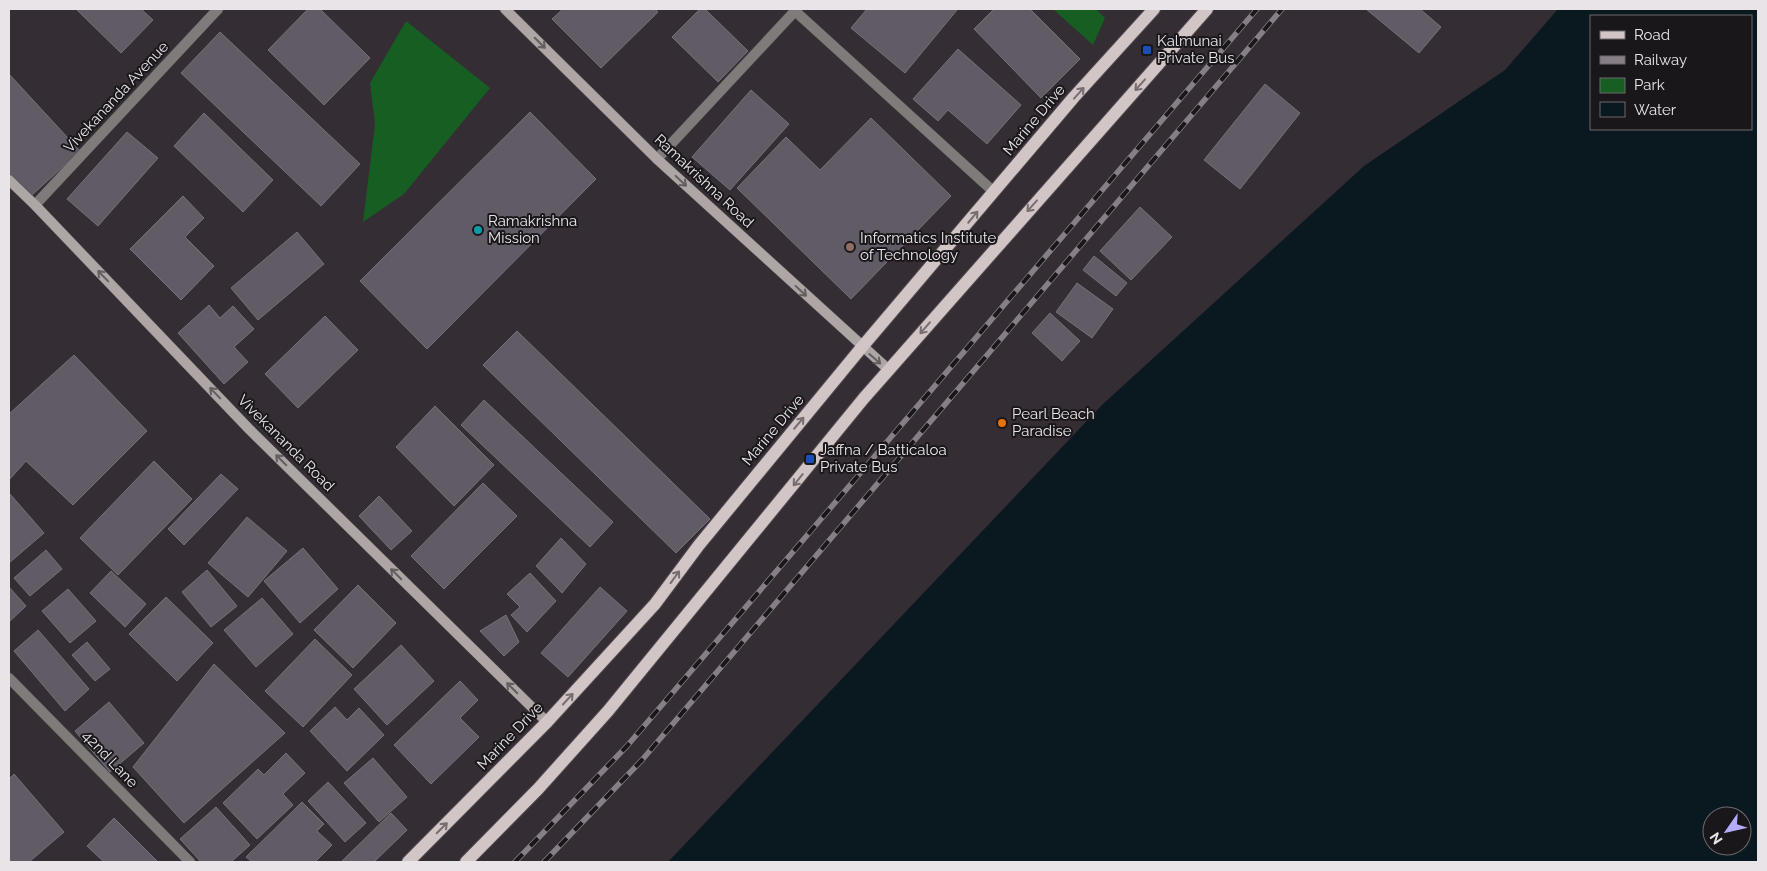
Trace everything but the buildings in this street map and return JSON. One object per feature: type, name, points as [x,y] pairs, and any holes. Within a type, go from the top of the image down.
[{"type":"main road","name":"Marine Drive","points":[[408,862],[547,722],[656,604],[699,545],[862,347],[1154,9]]},
{"type":"main road","points":[[466,862],[538,789],[608,711],[889,370],[1207,9]]},
{"type":"street","name":"Vivekananda Avenue","points":[[35,205],[218,9]]},
{"type":"street","name":"Ramakrishna Road","points":[[505,9],[657,158],[889,370]]},
{"type":"street","points":[[657,158],[795,10],[994,192]]},
{"type":"street","name":"Vivekananda Road","points":[[9,180],[249,428],[547,722]]},
{"type":"street","name":"42nd Lane","points":[[9,678],[190,862]]},
{"type":"green space","points":[[1053,9],[1096,9],[1105,18],[1093,45]]},
{"type":"green space","points":[[406,21],[490,88],[404,194],[363,222],[375,124],[370,83]]},
{"type":"water","points":[[1558,9],[1758,9],[1758,862],[668,862],[1103,404],[1364,166],[1505,70]]},
{"type":"railway","points":[[515,862],[627,746],[1257,9]]},
{"type":"railway","points":[[544,862],[642,760],[1282,9]]},
{"type":"place","name":"Kalmunai Private Bus","points":[[1147,50]]},
{"type":"place","name":"Ramakrishna Mission","points":[[478,230]]},
{"type":"place","name":"Informatics Institute of Technology","points":[[850,247]]},
{"type":"place","name":"Pearl Beach Paradise","points":[[1002,423]]},
{"type":"place","name":"Jaffna / Batticaloa Private Bus","points":[[810,459]]}]
